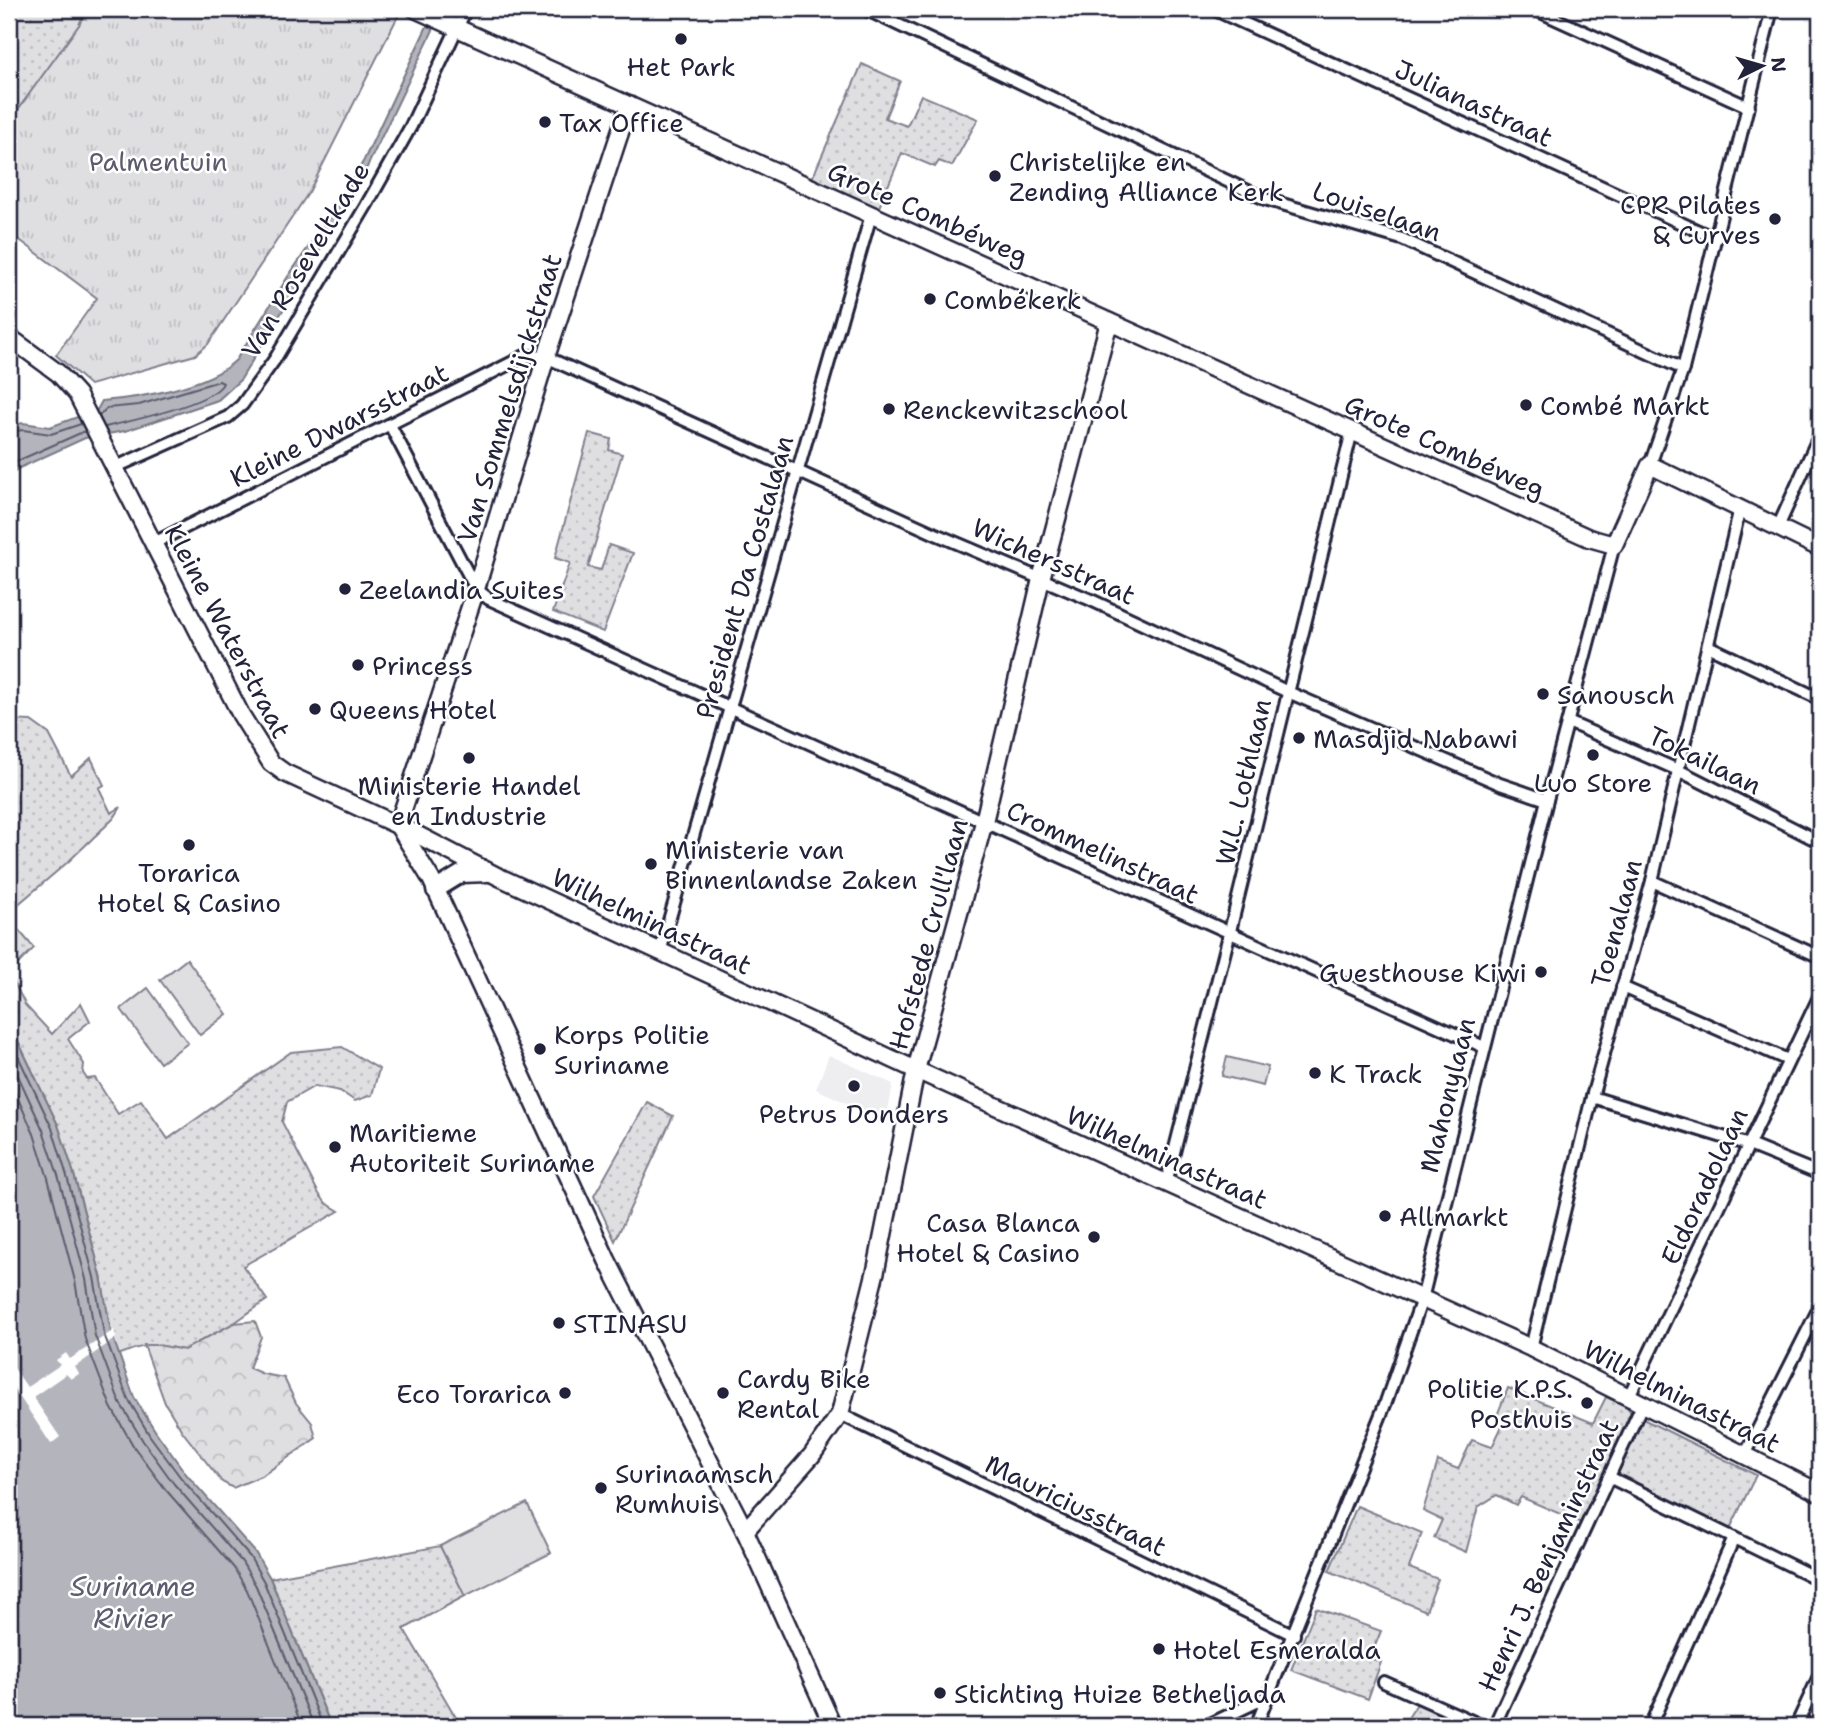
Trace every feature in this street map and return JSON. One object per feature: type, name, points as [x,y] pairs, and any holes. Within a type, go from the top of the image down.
[{"type":"street","name":"Grote Combéweg","points":[[416,9],[1589,538],[1614,545]]},
{"type":"street","name":"Van Roseveltkade","points":[[116,467],[228,417],[242,405],[275,359],[372,195],[411,126],[453,26],[466,9]]},
{"type":"street","name":"Louiselaan","points":[[864,9],[1265,199],[1402,239],[1684,369]]},
{"type":"street","name":"Julianastraat","points":[[1213,9],[1716,239]]},
{"type":"street","points":[[1534,9],[1749,107]]},
{"type":"street","points":[[1772,9],[1684,369],[1650,465],[1820,548]]},
{"type":"street","name":"Van Sommelsdijckstraat","points":[[398,825],[476,589],[545,357],[629,106]]},
{"type":"street","name":"President Da Costalaan","points":[[660,952],[871,215]]},
{"type":"street","name":"Hofstede Crull'laan","points":[[745,1531],[812,1455],[840,1414],[876,1270],[916,1070],[984,822],[1041,579],[1109,323]]},
{"type":"street","name":"Kleine Waterstraat","points":[[9,337],[58,373],[82,403],[241,715],[271,763],[285,773],[398,825],[483,869]]},
{"type":"street","name":"Kleine Dwarsstraat","points":[[154,543],[525,356],[545,357]]},
{"type":"street","name":"Wichersstraat","points":[[545,357],[1288,692],[1500,784],[1546,800]]},
{"type":"street","points":[[390,425],[476,589]]},
{"type":"street","name":"W.L. Lothlaan","points":[[1166,1184],[1352,431]]},
{"type":"street","points":[[1778,527],[1820,434]]},
{"type":"street","name":"Mahonylaan","points":[[1256,1726],[1386,1402],[1422,1299],[1546,800],[1614,545],[1650,465]]},
{"type":"street","name":"Toenalaan","points":[[1531,1348],[1592,1097],[1652,881],[1740,508]]},
{"type":"street","name":"Crommelinstraat","points":[[476,589],[489,599],[732,706],[1229,935],[1484,1048]]},
{"type":"street","points":[[1708,646],[1820,699]]},
{"type":"street","name":"Tokailaan","points":[[1568,722],[1678,770],[1820,842]]},
{"type":"street","points":[[398,825],[433,884],[615,1277],[745,1531],[833,1726]]},
{"type":"street","points":[[433,884],[456,867],[483,869]]},
{"type":"street","name":"Wilhelminastraat","points":[[433,884],[483,869],[916,1070],[1531,1348],[1820,1493]]},
{"type":"street","points":[[449,919],[451,895],[461,874]]},
{"type":"street","points":[[1652,881],[1820,957]]},
{"type":"street","points":[[1622,987],[1788,1060]]},
{"type":"street","name":"Eldoradolaan","points":[[1636,1399],[1749,1145],[1820,995]]},
{"type":"street","points":[[1592,1097],[1749,1145],[1820,1174]]},
{"type":"street","points":[[1745,1455],[1820,1306]]},
{"type":"street","name":"Henri J. Benjaminstraat","points":[[1494,1726],[1609,1477],[1636,1399]]},
{"type":"street","name":"Mauriciusstraat","points":[[840,1414],[1294,1634]]},
{"type":"street","points":[[1609,1477],[1820,1580]]},
{"type":"street","points":[[1650,1726],[1734,1538]]},
{"type":"street","points":[[1813,1726],[1798,1723],[1820,1674]]},
{"type":"street","points":[[1384,1682],[1483,1726]]},
{"type":"street","points":[[1206,1726],[1267,1697]]},
{"type":"shaded area","name":"Petrus Donders","points":[[829,1055],[893,1084],[886,1121],[816,1089]]},
{"type":"green space","points":[[9,9],[87,9],[79,25],[9,122]]},
{"type":"green space","name":"Palmentuin","points":[[87,9],[387,9],[399,14],[309,192],[208,344],[195,355],[90,385],[56,355],[97,298],[9,232],[9,122],[79,25]]},
{"type":"green space","points":[[862,64],[900,81],[885,118],[907,126],[921,95],[978,119],[952,166],[939,161],[935,167],[902,153],[877,212],[810,183]]},
{"type":"green space","points":[[589,433],[611,439],[609,450],[622,454],[588,567],[601,570],[609,545],[633,553],[603,632],[553,612],[570,563],[555,558]]},
{"type":"green space","points":[[9,720],[31,721],[49,734],[71,776],[91,758],[104,785],[99,788],[111,813],[121,807],[114,818],[69,861],[9,912]]},
{"type":"green space","points":[[9,919],[34,948],[9,973]]},
{"type":"green space","points":[[187,959],[227,1014],[200,1035],[160,980]]},
{"type":"green space","points":[[9,973],[26,1006],[52,1034],[81,1003],[90,1021],[68,1039],[84,1064],[83,1073],[87,1079],[95,1078],[118,1114],[141,1100],[168,1139],[291,1052],[342,1047],[379,1069],[372,1095],[355,1101],[340,1091],[315,1086],[287,1102],[282,1122],[319,1194],[326,1203],[339,1211],[243,1266],[267,1300],[234,1323],[184,1350],[150,1345],[118,1355],[110,1332],[101,1276],[58,1125],[9,1022]]},
{"type":"green space","points":[[148,988],[188,1043],[160,1063],[121,1009]]},
{"type":"green space","points":[[1227,1057],[1268,1067],[1263,1086],[1222,1076]]},
{"type":"green space","points":[[647,1102],[673,1116],[615,1241],[594,1196]]},
{"type":"green space","points":[[255,1321],[261,1337],[249,1368],[284,1378],[296,1403],[312,1423],[316,1438],[263,1475],[233,1488],[222,1482],[182,1431],[165,1403],[144,1345],[184,1350],[234,1323]]},
{"type":"green space","points":[[1508,1388],[1593,1423],[1606,1397],[1626,1406],[1631,1418],[1581,1523],[1521,1497],[1516,1505],[1497,1495],[1478,1507],[1466,1552],[1434,1538],[1442,1520],[1423,1511],[1438,1461],[1458,1469],[1472,1440],[1492,1447],[1504,1422],[1496,1418]]},
{"type":"green space","points":[[1643,1419],[1756,1475],[1730,1529],[1616,1473]]},
{"type":"green space","points":[[527,1503],[551,1553],[465,1596],[440,1546]]},
{"type":"green space","points":[[1357,1506],[1422,1533],[1409,1568],[1438,1579],[1426,1611],[1329,1571]]},
{"type":"green space","points":[[440,1546],[465,1596],[404,1629],[461,1726],[331,1726],[270,1578]]},
{"type":"green space","points":[[1316,1608],[1381,1631],[1370,1658],[1381,1662],[1368,1699],[1291,1670]]},
{"type":"green space","points":[[1418,1702],[1471,1726],[1403,1726]]},
{"type":"water","points":[[427,26],[434,28],[356,190],[241,379],[218,400],[125,431],[85,438],[17,469],[9,477],[9,426],[23,423],[50,427],[97,410],[102,401],[153,394],[191,384],[224,369],[236,360],[287,278],[343,197],[364,160]]},
{"type":"water","name":"Suriname Rivier","points":[[9,1022],[58,1125],[101,1276],[111,1332],[134,1397],[186,1474],[255,1552],[270,1578],[331,1726],[9,1726]]},
{"type":"pier","points":[[114,1330],[116,1338],[75,1367],[79,1374],[71,1379],[66,1374],[33,1397],[60,1437],[51,1444],[9,1381],[9,1361],[27,1387],[60,1365],[56,1360],[66,1353],[70,1359]]},
{"type":"place","name":"Het Park","points":[[681,39]]},
{"type":"place","name":"Tax Office","points":[[545,122]]},
{"type":"place","name":"Christelijke en Zending Alliance Kerk","points":[[995,176]]},
{"type":"place","name":"CPR Pilates & Curves","points":[[1775,219]]},
{"type":"place","name":"Combékerk","points":[[930,299]]},
{"type":"place","name":"Combé Markt","points":[[1526,405]]},
{"type":"place","name":"Renckewitzschool","points":[[889,409]]},
{"type":"place","name":"Zeelandia Suites","points":[[345,589]]},
{"type":"place","name":"Princess","points":[[358,665]]},
{"type":"place","name":"Sanousch","points":[[1543,694]]},
{"type":"place","name":"Queens Hotel","points":[[315,709]]},
{"type":"place","name":"Masdjid Nabawi","points":[[1299,738]]},
{"type":"place","name":"Luo Store","points":[[1593,755]]},
{"type":"place","name":"Ministerie Handel en Industrie","points":[[469,758]]},
{"type":"place","name":"Torarica Hotel & Casino","points":[[189,845]]},
{"type":"place","name":"Ministerie van Binnenlandse Zaken","points":[[651,864]]},
{"type":"place","name":"Guesthouse Kiwi","points":[[1541,972]]},
{"type":"place","name":"Korps Politie Suriname","points":[[540,1049]]},
{"type":"place","name":"K Track","points":[[1315,1073]]},
{"type":"place","name":"Petrus Donders","points":[[854,1086]]},
{"type":"place","name":"Maritieme Autoriteit Suriname","points":[[335,1147]]},
{"type":"place","name":"Allmarkt","points":[[1385,1216]]},
{"type":"place","name":"Casa Blanca Hotel & Casino","points":[[1094,1237]]},
{"type":"place","name":"STINASU","points":[[559,1323]]},
{"type":"place","name":"Eco Torarica","points":[[565,1393]]},
{"type":"place","name":"Cardy Bike Rental","points":[[723,1393]]},
{"type":"place","name":"Politie K.P.S. Posthuis","points":[[1587,1403]]},
{"type":"place","name":"Surinaamsch Rumhuis","points":[[601,1488]]},
{"type":"place","name":"Hotel Esmeralda","points":[[1159,1649]]},
{"type":"place","name":"Stichting Huize Betheljada","points":[[940,1693]]}]
